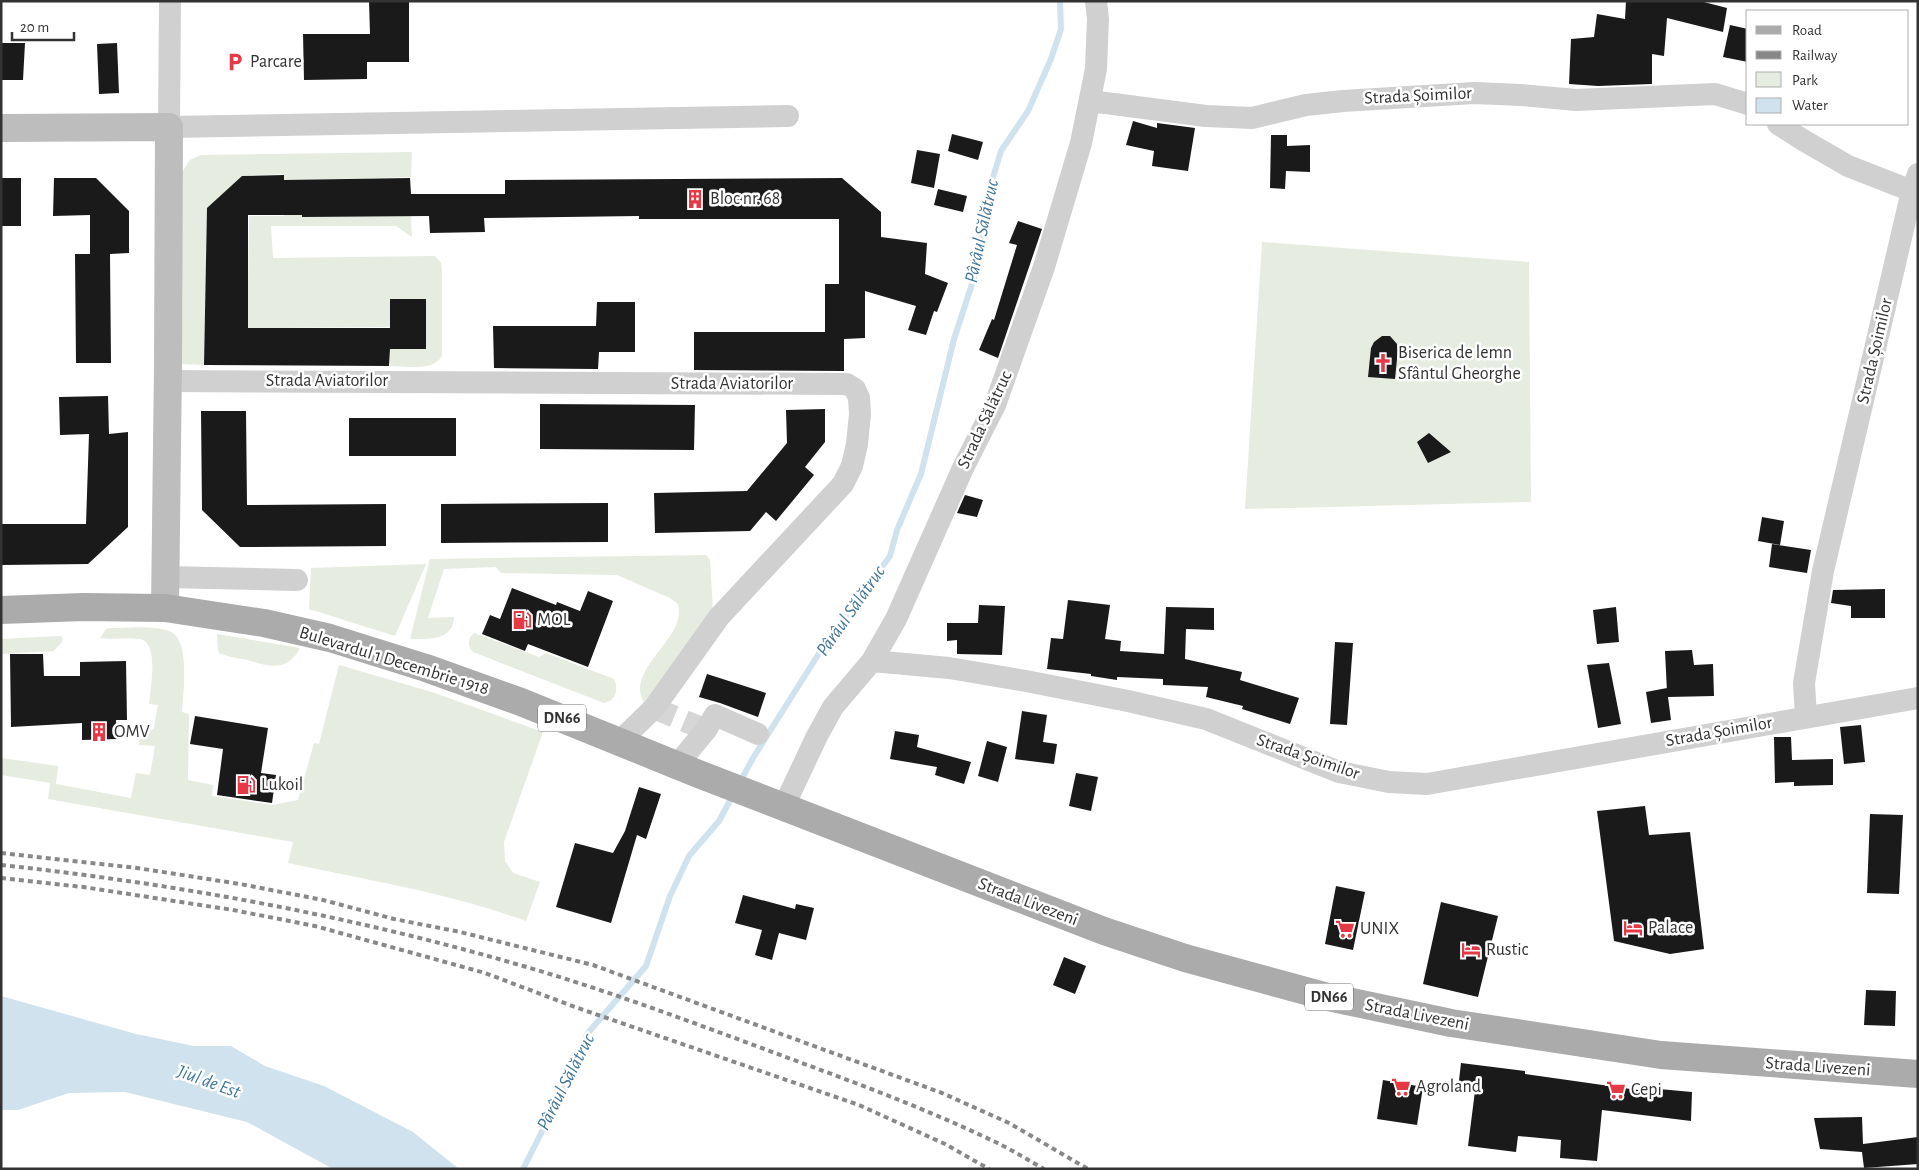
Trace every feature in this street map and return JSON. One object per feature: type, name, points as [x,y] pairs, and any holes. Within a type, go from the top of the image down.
[{"type":"main road","name":"Bulevardul 1 Decembrie 1918","points":[[1,610],[83,607],[165,608],[264,623],[330,638],[426,668],[620,741],[776,803]]},
{"type":"main road","name":"Strada Livezeni","points":[[776,803],[1104,931],[1185,958],[1328,996],[1451,1023],[1662,1055],[1918,1074]]},
{"type":"street","points":[[165,608],[170,1]]},
{"type":"street","name":"Strada Sălătruc","points":[[776,803],[833,708],[872,661],[896,619],[963,468],[996,405],[1044,267],[1081,143],[1096,69],[1098,19],[1096,1]]},
{"type":"street","name":"Strada Șoimilor","points":[[1090,101],[1206,116],[1252,118],[1306,105],[1343,100],[1474,93],[1576,100],[1715,94],[1746,103]]},
{"type":"street","points":[[1,128],[169,127],[788,116]]},
{"type":"street","name":"Strada Șoimilor","points":[[1780,125],[1848,166],[1915,183],[1823,572],[1804,683],[1806,717]]},
{"type":"street","name":"Strada Aviatorilor","points":[[168,381],[847,384],[855,389],[860,406],[857,444],[852,466],[843,484],[719,617],[654,708],[620,741]]},
{"type":"street","points":[[166,577],[297,580]]},
{"type":"street","name":"Strada Șoimilor","points":[[872,661],[948,668],[1026,681],[1206,719],[1339,772],[1389,782],[1427,784],[1918,698]]},
{"type":"street","points":[[687,769],[715,715],[758,734]]},
{"type":"green space","points":[[412,152],[411,177],[302,180],[411,216],[412,237],[396,226],[271,226],[273,258],[435,256],[441,263],[442,271],[442,356],[438,361],[419,367],[390,366],[390,349],[425,349],[390,300],[390,327],[276,328],[276,365],[247,365],[249,216],[284,216],[283,174],[242,176],[207,209],[204,365],[179,364],[182,172],[190,160],[201,155]]},
{"type":"green space","points":[[1262,242],[1529,262],[1531,502],[1245,509]]},
{"type":"green space","points":[[706,555],[710,560],[713,611],[655,699],[644,703],[640,690],[642,678],[674,629],[679,617],[678,604],[670,598],[617,575],[501,573],[496,567],[444,569],[428,618],[454,617],[453,625],[444,635],[438,637],[410,639],[430,559]]},
{"type":"green space","points":[[426,564],[395,636],[309,609],[311,568]]},
{"type":"green space","points":[[155,628],[169,631],[176,636],[183,655],[184,667],[182,712],[189,714],[188,780],[213,785],[212,796],[273,805],[298,800],[314,743],[319,744],[339,665],[432,692],[543,732],[504,842],[505,861],[513,873],[540,882],[526,921],[438,895],[288,863],[293,842],[48,799],[50,783],[1,775],[1,758],[58,766],[56,784],[131,798],[136,773],[150,775],[155,746],[139,745],[140,732],[150,731],[154,728],[158,705],[149,704],[152,678],[150,649],[146,642],[140,639],[100,638],[106,629]]},
{"type":"green space","points":[[474,633],[539,657],[546,653],[614,679],[616,685],[615,694],[610,701],[604,703],[473,652],[469,642],[470,637]]},
{"type":"green space","points":[[217,634],[300,648],[289,661],[277,666],[270,665],[219,653]]},
{"type":"green space","points":[[62,637],[62,642],[54,651],[1,654],[1,639]]},
{"type":"water","name":"Jiul de Est","points":[[1,996],[136,1034],[194,1046],[231,1046],[265,1066],[324,1086],[413,1132],[459,1169],[333,1169],[247,1122],[125,1092],[69,1093],[18,1110],[1,1110]]},
{"type":"building","points":[[369,1],[409,1],[409,62],[367,62],[367,79],[304,80],[303,34],[370,34]]},
{"type":"building","points":[[1626,1],[1700,1],[1727,8],[1723,32],[1667,18],[1664,56],[1652,54],[1652,84],[1598,86],[1569,84],[1571,39],[1594,37],[1597,14],[1625,19]]},
{"type":"building","points":[[1730,25],[1746,29],[1746,62],[1723,57]]},
{"type":"building","points":[[1,43],[25,43],[23,80],[1,80]]},
{"type":"building","points":[[117,43],[119,93],[99,94],[97,44]]},
{"type":"building","points":[[1133,121],[1157,128],[1157,123],[1195,128],[1188,171],[1152,166],[1154,151],[1126,145]]},
{"type":"building","points":[[952,134],[983,142],[978,160],[948,151]]},
{"type":"building","points":[[1271,135],[1287,135],[1287,146],[1310,145],[1310,172],[1286,171],[1285,189],[1270,188]]},
{"type":"building","points":[[917,150],[940,154],[934,188],[911,183]]},
{"type":"building","points":[[284,175],[284,180],[410,178],[411,194],[505,194],[505,180],[842,178],[881,212],[881,237],[927,243],[925,274],[948,283],[937,312],[934,311],[926,335],[908,330],[916,306],[865,291],[865,338],[844,339],[844,371],[694,370],[694,332],[825,332],[825,284],[839,284],[839,219],[639,219],[639,216],[484,218],[485,232],[430,233],[429,216],[302,217],[302,215],[248,215],[248,328],[390,328],[390,299],[426,299],[426,349],[390,349],[389,366],[204,365],[207,208],[242,176]]},
{"type":"building","points":[[1,178],[21,178],[21,226],[1,226]]},
{"type":"building","points":[[54,178],[96,178],[129,211],[129,253],[110,254],[111,363],[76,363],[75,254],[90,254],[90,215],[53,216]]},
{"type":"building","points":[[938,189],[967,196],[963,212],[934,205]]},
{"type":"building","points":[[1018,221],[1042,229],[998,358],[979,350],[992,319],[994,320],[1017,245],[1009,243]]},
{"type":"building","points":[[597,302],[635,302],[635,352],[599,352],[598,369],[494,368],[493,326],[596,326]]},
{"type":"building","name":"Biserica de lemn Sfântul Gheorghe","points":[[1382,336],[1390,336],[1397,344],[1395,379],[1368,377],[1371,348],[1374,342]]},
{"type":"building","points":[[108,396],[109,434],[128,432],[128,527],[88,564],[1,565],[1,524],[86,524],[89,434],[60,435],[59,397]]},
{"type":"building","points":[[540,404],[695,405],[694,450],[540,449]]},
{"type":"building","points":[[825,409],[825,442],[805,467],[814,475],[776,521],[766,512],[750,531],[655,533],[654,493],[747,491],[787,443],[786,410]]},
{"type":"building","points":[[201,411],[246,411],[247,505],[386,504],[386,546],[240,547],[202,510]]},
{"type":"building","points":[[349,418],[456,418],[456,456],[349,456]]},
{"type":"building","points":[[1429,433],[1451,452],[1428,463],[1417,442]]},
{"type":"building","points":[[965,495],[983,500],[977,517],[957,513]]},
{"type":"building","points":[[608,503],[608,542],[441,543],[441,504]]},
{"type":"building","points":[[1762,517],[1784,521],[1780,545],[1758,541]]},
{"type":"building","points":[[1772,544],[1811,550],[1807,573],[1769,567]]},
{"type":"building","points":[[512,588],[556,605],[557,602],[580,611],[588,591],[613,601],[588,667],[528,644],[525,651],[482,634],[490,615],[500,619]]},
{"type":"building","points":[[1885,589],[1885,618],[1851,618],[1851,606],[1831,603],[1833,590]]},
{"type":"building","points":[[1068,600],[1110,605],[1105,639],[1121,641],[1120,651],[1164,654],[1166,607],[1214,608],[1214,630],[1186,629],[1185,659],[1242,672],[1240,680],[1299,698],[1290,724],[1242,709],[1243,706],[1206,697],[1208,687],[1163,685],[1163,679],[1117,677],[1117,680],[1091,676],[1091,674],[1047,669],[1051,638],[1063,639]]},
{"type":"building","points":[[979,605],[1005,606],[1002,655],[957,654],[957,640],[947,641],[947,623],[978,623]]},
{"type":"building","points":[[1616,607],[1619,642],[1597,644],[1593,610]]},
{"type":"building","points":[[1335,642],[1353,643],[1347,725],[1330,724]]},
{"type":"building","points":[[1692,650],[1694,665],[1713,664],[1714,696],[1668,697],[1671,720],[1651,723],[1646,692],[1667,688],[1665,651]]},
{"type":"building","points":[[10,654],[43,654],[44,676],[80,676],[80,662],[126,661],[127,720],[116,720],[117,739],[82,740],[82,723],[11,727]]},
{"type":"building","points":[[1609,663],[1621,724],[1598,728],[1587,665]]},
{"type":"building","points":[[707,674],[766,693],[758,717],[699,697]]},
{"type":"building","points":[[1022,711],[1047,715],[1043,742],[1057,744],[1054,764],[1015,759]]},
{"type":"building","points":[[195,716],[268,728],[261,773],[276,775],[272,803],[217,795],[223,749],[190,744]]},
{"type":"building","points":[[1861,725],[1865,762],[1844,764],[1840,727]]},
{"type":"building","points":[[895,731],[919,735],[917,747],[971,762],[964,784],[935,775],[937,767],[890,759]]},
{"type":"building","points":[[1774,737],[1791,737],[1792,760],[1833,759],[1833,785],[1794,786],[1794,782],[1775,783]]},
{"type":"building","points":[[987,741],[1007,747],[998,782],[978,776]]},
{"type":"building","points":[[1076,773],[1098,777],[1091,811],[1069,806]]},
{"type":"building","points":[[639,787],[661,794],[646,839],[637,835],[611,923],[556,907],[575,843],[613,853],[625,831]]},
{"type":"building","points":[[1645,806],[1649,835],[1690,832],[1704,949],[1670,954],[1614,941],[1597,811]]},
{"type":"building","points":[[1870,814],[1903,815],[1899,894],[1867,893]]},
{"type":"building","points":[[1336,886],[1365,892],[1353,950],[1325,944]]},
{"type":"building","points":[[743,895],[795,909],[796,904],[814,908],[806,940],[779,933],[772,960],[755,955],[762,930],[735,923]]},
{"type":"building","points":[[1441,902],[1498,916],[1478,997],[1423,984]]},
{"type":"building","points":[[1064,957],[1086,966],[1075,994],[1053,985]]},
{"type":"building","points":[[1866,990],[1896,991],[1895,1026],[1864,1025]]},
{"type":"building","points":[[1461,1063],[1525,1071],[1525,1074],[1659,1093],[1659,1089],[1692,1092],[1691,1121],[1602,1110],[1597,1161],[1560,1158],[1561,1140],[1518,1136],[1516,1152],[1468,1146],[1475,1091],[1458,1089]]},
{"type":"building","points":[[1383,1080],[1423,1087],[1417,1125],[1377,1119]]},
{"type":"building","points":[[1862,1117],[1863,1144],[1918,1137],[1918,1164],[1864,1168],[1862,1152],[1820,1149],[1814,1118]]},
{"type":"waterway","name":"Pârâul Sălătruc","points":[[739,784],[753,758],[823,647],[890,556],[897,530],[921,474],[954,339],[975,275],[991,184],[1001,151],[1028,111],[1051,59],[1061,29],[1060,1]]},
{"type":"waterway","name":"Pârâul Sălătruc","points":[[523,1169],[571,1074],[587,1034],[646,966],[670,896],[689,856],[719,821],[733,795]]},
{"type":"tunnel","points":[[654,708],[706,730]]},
{"type":"railway","points":[[1,853],[137,868],[240,884],[323,900],[394,919],[460,932],[593,965],[942,1093],[1009,1123],[1088,1169]]},
{"type":"railway","points":[[1,865],[133,882],[264,904],[394,932],[523,966],[646,1006],[880,1092],[991,1140],[1044,1169]]},
{"type":"railway","points":[[1,878],[83,887],[233,910],[315,926],[485,973],[575,1007],[859,1105],[945,1144],[989,1169]]},
{"type":"place","name":"Parcare","points":[[235,62]]},
{"type":"place","name":"Bloc nr. 68","points":[[695,199]]},
{"type":"place","name":"Biserica de lemn Sfântul Gheorghe","points":[[1383,363]]},
{"type":"place","name":"MOL","points":[[522,620]]},
{"type":"place","name":"OMV","points":[[99,732]]},
{"type":"place","name":"Lukoil","points":[[246,785]]},
{"type":"place","name":"Palace","points":[[1633,928]]},
{"type":"place","name":"UNIX","points":[[1345,929]]},
{"type":"place","name":"Rustic","points":[[1471,950]]},
{"type":"place","name":"Agroland","points":[[1401,1087]]},
{"type":"place","name":"Cepi","points":[[1616,1090]]}]
